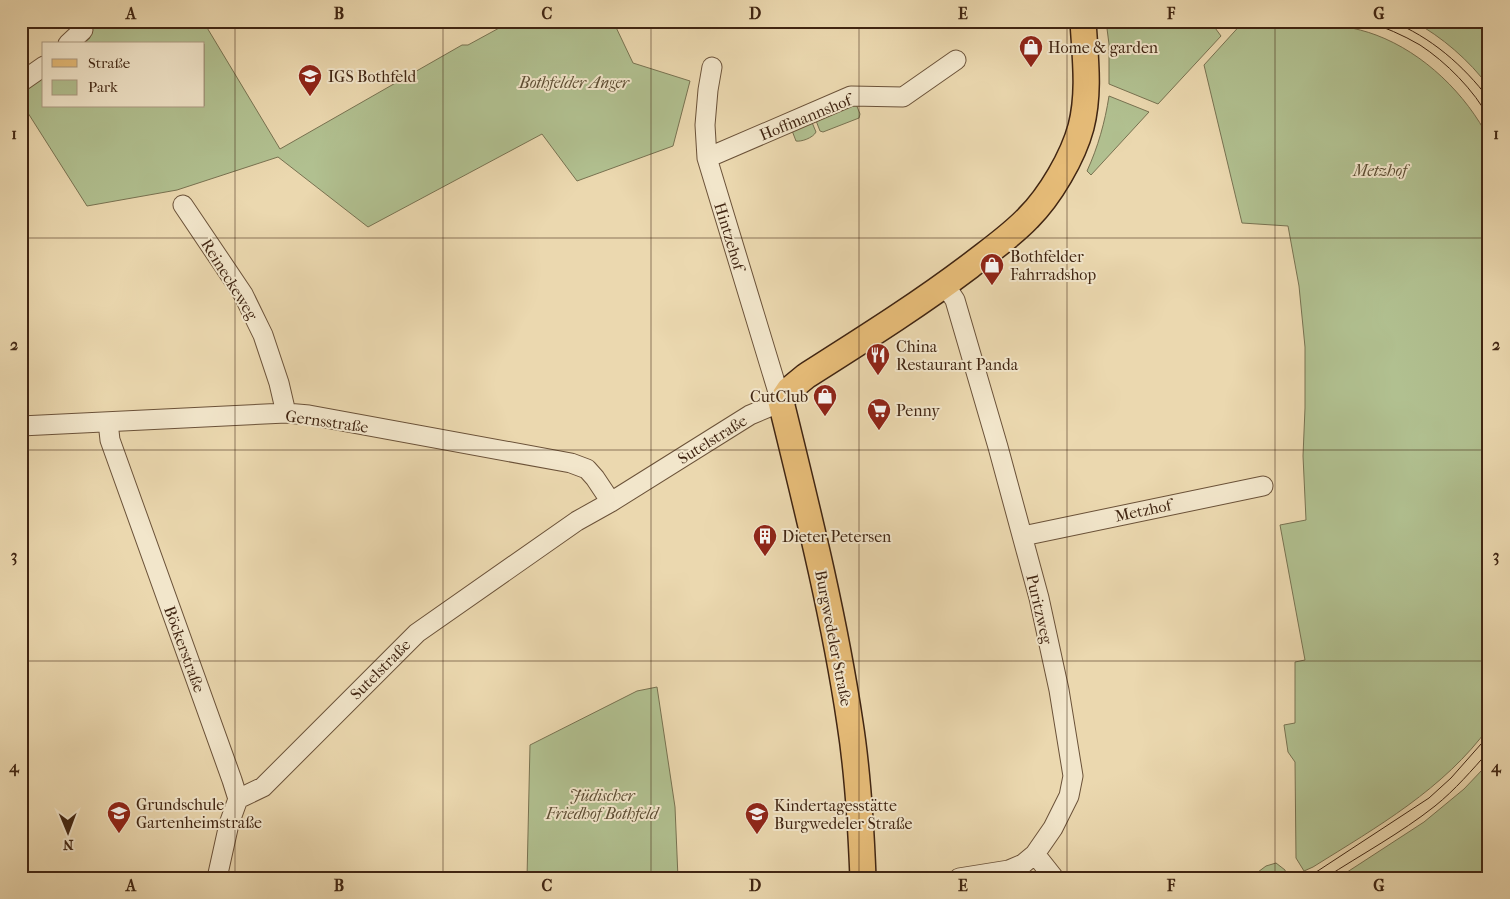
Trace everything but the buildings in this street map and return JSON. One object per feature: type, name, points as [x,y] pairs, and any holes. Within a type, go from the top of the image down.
[{"type":"main road","name":"Sutelstraße","points":[[781,402],[789,390],[806,376],[945,285],[997,245],[1028,218],[1045,198],[1073,149],[1081,127],[1087,84],[1083,21]]},
{"type":"main road","name":"Burgwedeler Straße","points":[[781,402],[824,585],[850,724],[862,833],[863,878]]},
{"type":"street","points":[[70,42],[84,30]]},
{"type":"street","name":"Hoffmannshof","points":[[707,158],[851,96],[904,97],[956,60]]},
{"type":"street","points":[[21,82],[42,67]]},
{"type":"street","name":"Hintzehof","points":[[712,67],[705,126],[707,158],[781,402]]},
{"type":"street","name":"Reineckeweg","points":[[183,205],[243,294],[251,310],[263,335],[279,383],[286,414]]},
{"type":"street","name":"Puritzweg","points":[[945,285],[955,300],[1023,536],[1059,690],[1073,776],[1070,796],[1053,828],[1036,854],[1023,864],[1008,870],[959,878]]},
{"type":"street","name":"Sutelstraße","points":[[238,798],[264,787],[417,633],[577,521],[611,502],[750,415],[781,402]]},
{"type":"street","name":"Gernsstraße","points":[[21,426],[286,414],[308,415],[587,468],[611,502]]},
{"type":"street","name":"Böckerstraße","points":[[108,422],[110,440],[238,798]]},
{"type":"street","name":"Metzhof","points":[[1023,536],[1263,486]]},
{"type":"street","points":[[217,878],[229,824],[238,798]]},
{"type":"street","points":[[1036,854],[1054,878]]},
{"type":"green space","name":"Bothfelder Anger","points":[[79,21],[203,21],[280,149],[462,45],[468,45],[512,21],[613,21],[633,63],[690,81],[673,146],[577,181],[542,134],[368,227],[278,157],[177,190],[87,206],[21,102],[21,90],[42,74],[42,108],[205,108],[205,42],[85,42],[90,38]]},
{"type":"green space","points":[[1106,21],[1210,21],[1221,36],[1158,104],[1109,84],[1109,44]]},
{"type":"green space","name":"Metzhof","points":[[1244,21],[1309,21],[1325,23],[1369,32],[1394,43],[1427,64],[1456,91],[1480,122],[1489,139],[1489,727],[1452,769],[1430,788],[1361,837],[1304,871],[1296,858],[1295,762],[1288,752],[1284,725],[1295,723],[1295,662],[1305,660],[1280,525],[1306,520],[1303,456],[1305,347],[1299,286],[1288,226],[1242,223],[1204,65]]},
{"type":"green space","points":[[1413,21],[1451,21],[1489,29],[1489,87],[1454,50],[1434,34]]},
{"type":"green space","points":[[1109,96],[1149,112],[1091,175],[1087,171],[1101,134]]},
{"type":"green space","points":[[856,104],[860,114],[859,118],[823,132],[820,131],[815,118]]},
{"type":"green space","points":[[811,120],[816,132],[807,139],[796,141],[791,128]]},
{"type":"green space","name":"Jüdischer Friedhof Bothfeld","points":[[657,687],[675,807],[678,878],[527,878],[530,745],[637,691]]},
{"type":"green space","points":[[1483,769],[1489,770],[1489,878],[1338,878],[1424,822],[1464,789]]},
{"type":"green space","points":[[1276,863],[1285,870],[1287,878],[1250,878],[1266,866]]},
{"type":"tram line","points":[[1366,21],[1400,35],[1430,52],[1449,68],[1476,97],[1489,118]]},
{"type":"tram line","points":[[1391,21],[1420,35],[1445,53],[1489,99]]},
{"type":"tram line","points":[[1307,878],[1429,798],[1451,778],[1489,735]]},
{"type":"tram line","points":[[1325,878],[1395,834],[1435,806],[1456,787],[1489,751]]},
{"type":"place","name":"Home & garden","points":[[1031,68]]},
{"type":"place","name":"IGS Bothfeld","points":[[310,97]]},
{"type":"place","name":"Bothfelder Fahrradshop","points":[[992,286]]},
{"type":"place","name":"China Restaurant Panda","points":[[878,376]]},
{"type":"place","name":"CutClub","points":[[825,417]]},
{"type":"place","name":"Penny","points":[[879,431]]},
{"type":"place","name":"Dieter Petersen","points":[[765,557]]},
{"type":"place","name":"Grundschule Gartenheimstraße","points":[[119,834]]},
{"type":"place","name":"Kindertagesstätte Burgwedeler Straße","points":[[757,835]]}]
